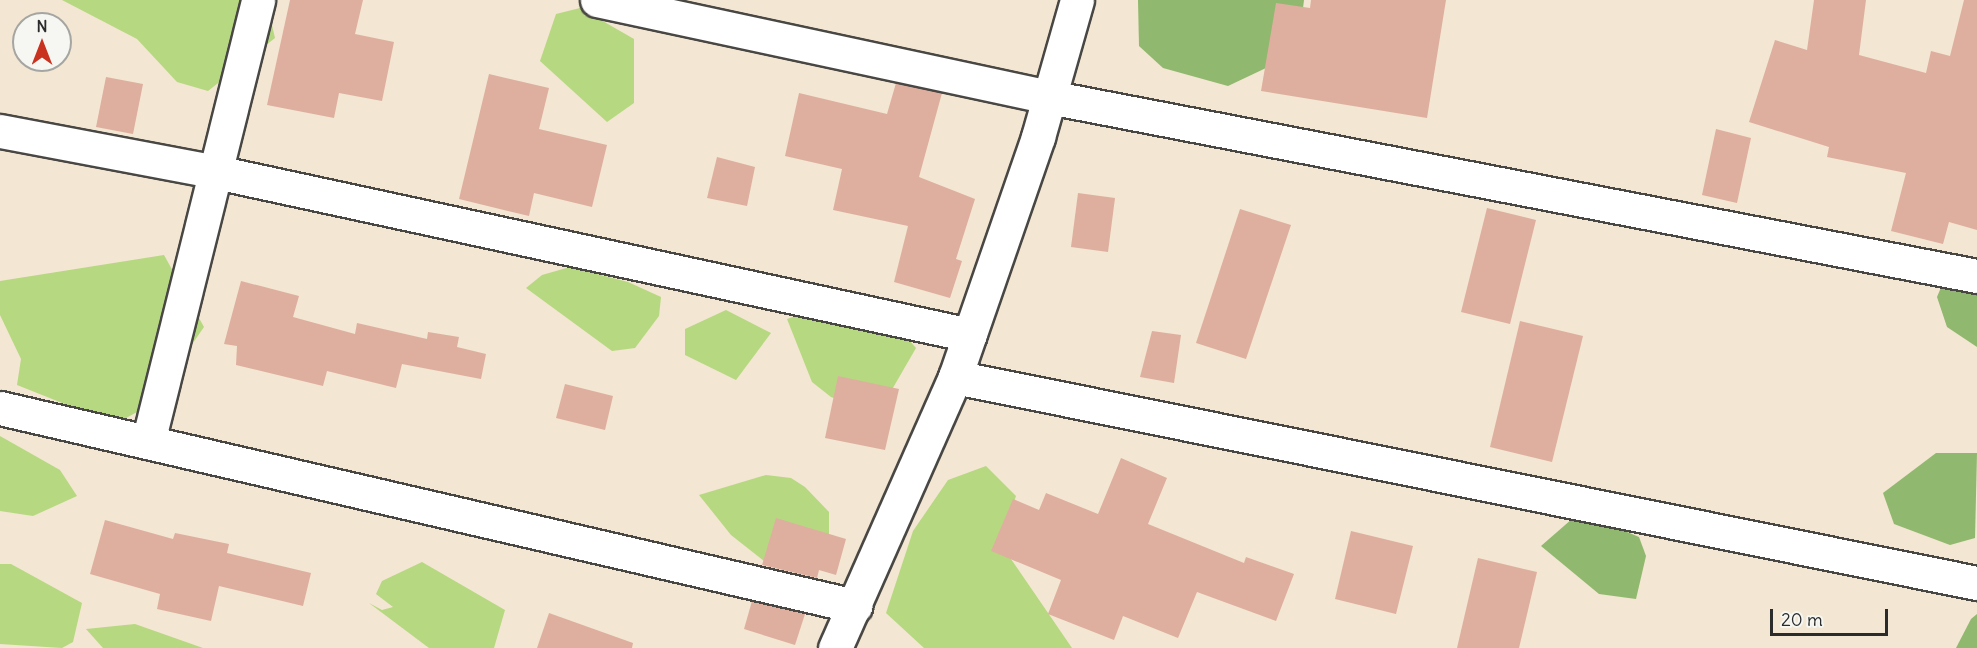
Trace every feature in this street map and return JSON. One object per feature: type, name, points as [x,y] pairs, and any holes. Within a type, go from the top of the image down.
[{"type":"street","points":[[148,442],[258,0]]},
{"type":"street","points":[[597,0],[1049,97],[1977,276]]},
{"type":"street","points":[[835,648],[955,377],[1049,97],[1077,0]]},
{"type":"street","points":[[0,131],[216,172],[970,335]]},
{"type":"street","points":[[955,377],[1977,583]]},
{"type":"street","points":[[0,408],[855,606]]},
{"type":"green space","points":[[62,0],[266,0],[275,38],[208,91],[177,82],[137,39]]},
{"type":"green space","points":[[1138,0],[1304,0],[1300,31],[1266,68],[1228,86],[1163,68],[1139,46]]},
{"type":"green space","points":[[580,8],[634,39],[634,103],[607,122],[540,61],[556,14]]},
{"type":"green space","points":[[164,255],[204,327],[150,405],[115,424],[17,385],[21,359],[0,315],[0,281]]},
{"type":"green space","points":[[1950,266],[1977,281],[1977,347],[1947,327],[1937,297]]},
{"type":"green space","points":[[570,267],[628,282],[661,297],[659,316],[635,348],[612,351],[526,288],[542,275]]},
{"type":"green space","points":[[854,295],[883,310],[916,348],[890,393],[848,403],[831,397],[812,382],[787,319]]},
{"type":"green space","points":[[726,310],[771,333],[736,380],[685,355],[685,329]]},
{"type":"green space","points":[[0,436],[60,470],[77,496],[33,516],[0,511]]},
{"type":"green space","points":[[1936,453],[1977,453],[1975,538],[1950,545],[1894,524],[1883,493]]},
{"type":"green space","points":[[986,466],[1016,496],[1000,543],[1072,648],[924,648],[886,613],[913,531],[948,480]]},
{"type":"green space","points":[[766,475],[791,478],[805,487],[829,512],[829,534],[764,561],[731,535],[699,495]]},
{"type":"green space","points":[[1580,512],[1639,537],[1646,556],[1636,599],[1599,594],[1541,546]]},
{"type":"green space","points":[[422,562],[505,610],[494,648],[429,648],[369,603],[382,610],[393,607],[376,594],[382,581]]},
{"type":"green space","points":[[0,564],[11,564],[82,603],[73,642],[62,648],[0,644]]},
{"type":"green space","points":[[1977,614],[1977,648],[1956,648],[1971,619]]},
{"type":"green space","points":[[135,624],[203,648],[103,648],[86,629]]},
{"type":"building","points":[[290,0],[363,0],[355,34],[394,42],[382,101],[339,93],[334,118],[267,105]]},
{"type":"building","points":[[1311,0],[1446,0],[1427,118],[1261,91],[1276,3],[1310,8]]},
{"type":"building","points":[[1814,0],[1866,0],[1859,55],[1926,73],[1931,51],[1950,56],[1964,0],[1977,0],[1977,230],[1949,222],[1943,244],[1891,231],[1906,173],[1827,157],[1829,147],[1749,122],[1775,40],[1807,50]]},
{"type":"building","points":[[489,74],[549,88],[539,129],[607,145],[592,207],[534,193],[529,216],[459,199]]},
{"type":"building","points":[[106,77],[143,84],[133,134],[96,127]]},
{"type":"building","points":[[896,83],[942,93],[919,177],[975,199],[956,259],[962,261],[950,298],[894,282],[908,226],[833,210],[842,169],[785,156],[799,93],[887,114]]},
{"type":"building","points":[[1716,129],[1751,138],[1737,203],[1702,195]]},
{"type":"building","points":[[717,157],[755,167],[747,206],[707,198]]},
{"type":"building","points":[[1078,193],[1115,198],[1108,252],[1071,247]]},
{"type":"building","points":[[1487,208],[1536,220],[1510,324],[1461,312]]},
{"type":"building","points":[[1240,209],[1291,225],[1246,359],[1196,343]]},
{"type":"building","points":[[241,281],[299,296],[293,317],[355,334],[357,323],[427,339],[428,332],[459,337],[457,347],[486,354],[481,379],[402,364],[396,388],[327,371],[323,386],[236,365],[237,346],[224,344]]},
{"type":"building","points":[[1520,321],[1583,336],[1552,462],[1490,447]]},
{"type":"building","points":[[1152,331],[1181,335],[1174,383],[1140,377]]},
{"type":"building","points":[[838,376],[899,389],[885,450],[825,438]]},
{"type":"building","points":[[565,384],[613,396],[605,430],[556,418]]},
{"type":"building","points":[[1121,458],[1167,478],[1148,524],[1244,563],[1246,557],[1294,574],[1276,621],[1197,592],[1178,638],[1123,616],[1114,640],[1048,614],[1061,580],[991,551],[1013,499],[1039,510],[1046,493],[1098,514]]},
{"type":"building","points":[[776,518],[846,539],[836,575],[819,570],[817,578],[762,565]]},
{"type":"building","points":[[105,520],[173,539],[175,533],[229,544],[227,553],[311,573],[303,606],[219,586],[211,621],[157,609],[160,594],[90,574]]},
{"type":"building","points":[[1351,531],[1413,546],[1396,614],[1335,599]]},
{"type":"building","points":[[1478,558],[1537,572],[1519,648],[1457,648]]},
{"type":"building","points":[[752,601],[805,614],[795,645],[744,629]]},
{"type":"building","points":[[549,613],[633,643],[632,648],[537,648]]}]
